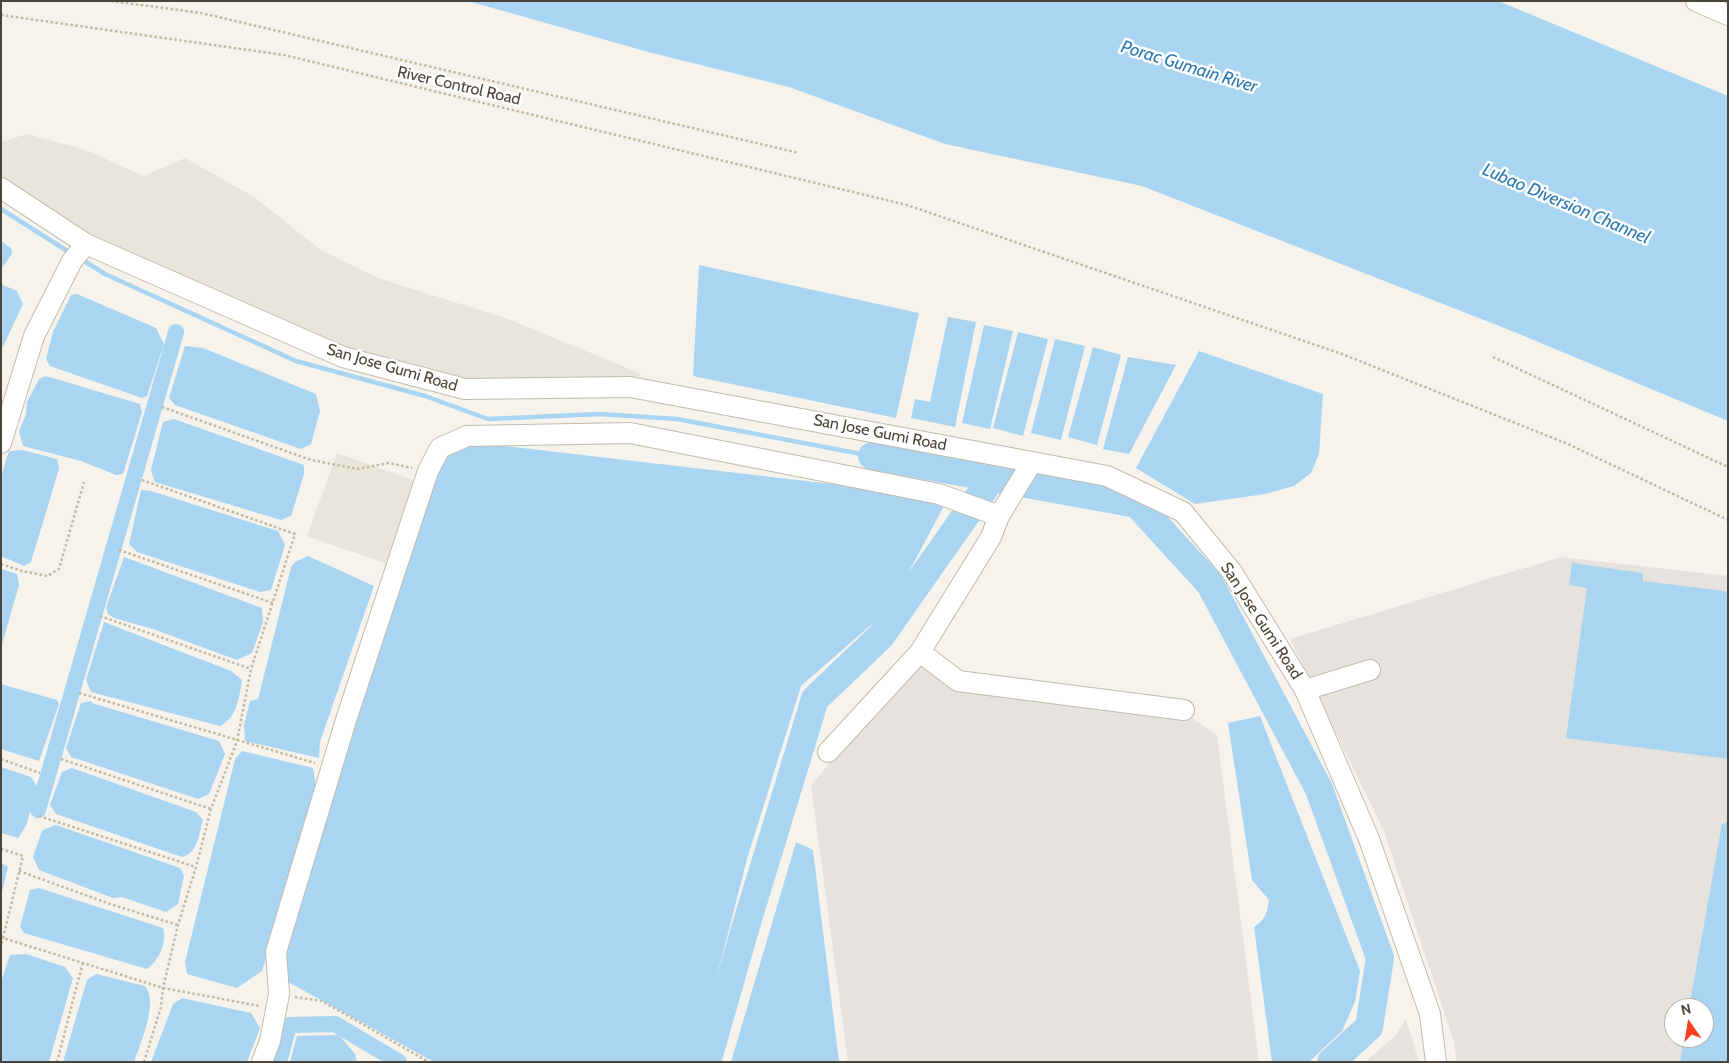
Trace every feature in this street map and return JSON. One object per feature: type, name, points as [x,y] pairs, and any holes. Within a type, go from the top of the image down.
[{"type":"street","points":[[1696,1],[1728,14]]},
{"type":"street","name":"San Jose Gumi Road","points":[[1,188],[79,252],[343,357],[465,389],[630,386],[1107,476],[1183,512],[1232,572],[1305,690],[1370,839],[1430,1014],[1436,1062]]},
{"type":"street","points":[[1,443],[34,336],[79,252]]},
{"type":"street","points":[[262,1062],[270,1041],[277,1002],[276,952],[331,772],[428,471],[440,448],[467,436],[630,433],[939,494],[999,516]]},
{"type":"street","points":[[828,752],[920,652],[991,536],[999,516],[1032,462]]},
{"type":"street","points":[[920,652],[958,681],[1184,710]]},
{"type":"street","points":[[1305,690],[1370,670]]},
{"type":"path","points":[[111,1],[201,13],[799,153]]},
{"type":"path","name":"River Control Road","points":[[1,16],[284,56],[907,205],[1342,354],[1568,444],[1728,520]]},
{"type":"path","points":[[1493,357],[1728,467]]},
{"type":"path","points":[[162,408],[311,460],[357,469],[389,463],[428,471]]},
{"type":"path","points":[[142,480],[296,534],[251,669],[237,740],[211,809],[178,925],[163,988],[161,1008],[144,1062]]},
{"type":"path","points":[[1,564],[47,576],[59,568],[84,482]]},
{"type":"path","points":[[119,550],[273,603]]},
{"type":"path","points":[[100,616],[251,669]]},
{"type":"path","points":[[79,693],[315,763],[331,772]]},
{"type":"path","points":[[1,759],[40,773]]},
{"type":"path","points":[[62,759],[211,809]]},
{"type":"path","points":[[39,816],[196,867]]},
{"type":"path","points":[[1,849],[23,856],[1,945]]},
{"type":"path","points":[[19,871],[178,925]]},
{"type":"path","points":[[2,938],[163,988],[277,1002],[322,1001],[429,1062]]},
{"type":"path","points":[[57,1062],[83,962]]},
{"type":"shaded area","points":[[27,134],[86,150],[143,176],[185,158],[254,197],[321,250],[378,278],[508,319],[642,374],[632,380],[470,382],[344,352],[88,239],[1,182],[1,142]]},
{"type":"shaded area","points":[[337,453],[416,481],[387,564],[307,536]]},
{"type":"shaded area","points":[[1561,557],[1728,576],[1728,1062],[1457,1062],[1453,1039],[1384,831],[1290,639]]},
{"type":"shaded area","points":[[919,659],[955,687],[1184,713],[1217,735],[1259,1062],[848,1062],[811,785]]},
{"type":"shaded area","points":[[1406,1019],[1419,1062],[1365,1062],[1396,1035]]},
{"type":"water","points":[[464,1],[1498,1],[1728,96],[1728,421],[1512,331],[1142,186],[945,144],[789,87],[652,53]]},
{"type":"water","points":[[1,241],[11,248],[12,254],[1,269]]},
{"type":"water","points":[[699,265],[919,313],[896,418],[693,376]]},
{"type":"water","points":[[1,281],[3,285],[17,291],[23,304],[1,351]]},
{"type":"water","points":[[77,294],[156,328],[164,344],[147,396],[142,398],[50,366],[46,359],[53,332],[71,295]]},
{"type":"water","points":[[948,317],[976,322],[955,427],[911,418],[915,399],[930,402]]},
{"type":"water","points":[[984,325],[1013,331],[990,429],[962,423]]},
{"type":"water","points":[[1018,332],[1048,339],[1023,436],[993,428]]},
{"type":"water","points":[[1055,339],[1085,346],[1061,440],[1031,433]]},
{"type":"water","points":[[185,346],[203,348],[316,394],[320,411],[311,444],[301,449],[175,405],[169,398]]},
{"type":"water","points":[[1093,347],[1121,355],[1097,445],[1068,437]]},
{"type":"water","points":[[1199,351],[1323,394],[1319,454],[1311,473],[1294,486],[1265,494],[1195,504],[1136,468]]},
{"type":"water","points":[[1128,357],[1176,365],[1129,454],[1103,449]]},
{"type":"water","points":[[46,376],[140,404],[142,412],[123,474],[116,475],[81,461],[23,446],[19,431],[26,414],[27,402],[39,379]]},
{"type":"water","points":[[174,419],[304,465],[304,474],[291,516],[281,520],[155,482],[151,470],[163,422]]},
{"type":"water","points":[[471,442],[926,495],[945,504],[889,609],[801,686],[747,859],[695,1062],[434,1062],[288,982],[283,954],[435,473],[445,454]]},
{"type":"water","points":[[23,450],[57,459],[59,469],[31,562],[24,566],[1,556],[1,477],[9,451]]},
{"type":"water","points":[[141,490],[151,491],[278,531],[285,545],[271,590],[260,592],[137,552],[129,544]]},
{"type":"water","points":[[308,556],[374,586],[320,742],[319,758],[245,741],[244,725],[250,701],[258,699],[291,567],[295,562]]},
{"type":"water","points":[[124,557],[262,608],[263,622],[252,653],[237,660],[153,629],[114,618],[108,614],[106,608]]},
{"type":"water","points":[[1572,563],[1643,573],[1643,581],[1725,591],[1728,596],[1728,759],[1566,738],[1587,588],[1569,585]]},
{"type":"water","points":[[1,569],[17,574],[19,585],[1,648]]},
{"type":"water","points":[[104,622],[231,671],[242,680],[238,701],[230,718],[220,726],[91,692],[86,680]]},
{"type":"water","points":[[1,684],[57,700],[59,704],[39,761],[1,749]]},
{"type":"water","points":[[91,701],[92,703],[219,741],[225,754],[209,794],[198,799],[71,757],[66,748],[81,703]]},
{"type":"water","points":[[1260,716],[1360,971],[1355,1002],[1342,1031],[1309,1062],[1272,1062],[1254,927],[1265,915],[1269,900],[1252,880],[1228,723]]},
{"type":"water","points":[[242,751],[313,768],[317,794],[262,971],[237,988],[187,974],[185,962],[235,759]]},
{"type":"water","points":[[1,767],[31,777],[37,787],[26,826],[18,838],[1,833]]},
{"type":"water","points":[[72,768],[196,812],[203,820],[195,847],[191,852],[182,857],[56,814],[50,805],[62,772]]},
{"type":"water","points":[[1728,822],[1728,1062],[1680,1062],[1682,1048],[1714,1048],[1714,998],[1691,998],[1722,824]]},
{"type":"water","points":[[56,825],[180,868],[184,876],[178,904],[166,912],[122,897],[113,898],[39,870],[33,857],[42,831]]},
{"type":"water","points":[[796,842],[813,850],[839,1062],[731,1062]]},
{"type":"water","points":[[1,863],[8,867],[1,896]]},
{"type":"water","points":[[39,888],[163,928],[164,939],[161,951],[147,969],[24,933],[20,927],[30,890]]},
{"type":"water","points":[[26,954],[65,967],[73,978],[49,1062],[1,1062],[1,982],[10,955]]},
{"type":"water","points":[[96,974],[145,986],[149,993],[150,1002],[147,1023],[134,1062],[63,1062],[87,980]]},
{"type":"water","points":[[182,998],[251,1013],[260,1028],[247,1062],[151,1062],[173,1004]]},
{"type":"water","points":[[339,1035],[355,1054],[357,1062],[290,1062],[297,1036]]},
{"type":"waterway","points":[[1,209],[72,254]]},
{"type":"waterway","points":[[81,259],[105,274],[296,361],[425,396],[488,419],[599,414],[677,419],[872,456]]},
{"type":"waterway","points":[[38,810],[176,332]]},
{"type":"waterway","points":[[872,456],[1137,504],[1210,584],[1319,789],[1380,958],[1369,1027],[1331,1062]]},
{"type":"waterway","points":[[707,1062],[745,929],[815,699],[881,636],[992,478]]},
{"type":"waterway","points":[[279,1062],[289,1025],[335,1024],[399,1062]]},
{"type":"water label","name":"Porac Gumain River","points":[[1189,67]]},
{"type":"water label","name":"Lubao Diversion Channel","points":[[1566,204]]}]
